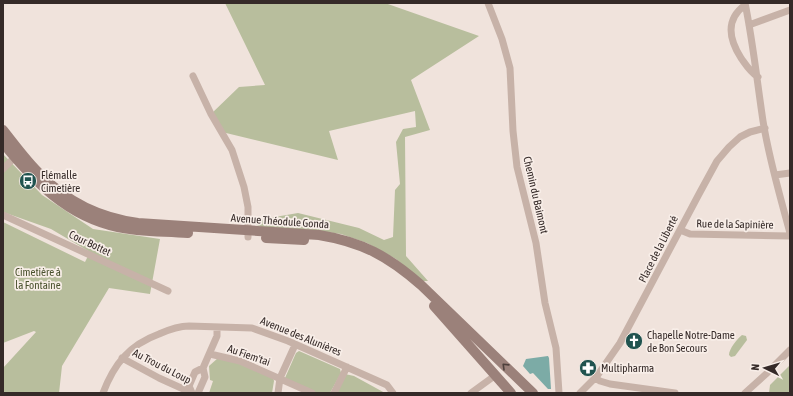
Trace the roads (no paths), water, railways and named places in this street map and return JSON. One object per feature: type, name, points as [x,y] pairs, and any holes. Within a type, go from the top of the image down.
[{"type":"main road","name":"Avenue Théodule Gonda","points":[[3,130],[17,154]]},
{"type":"main road","name":"Avenue Théodule Gonda","points":[[3,143],[69,199],[102,215],[138,223],[336,242],[357,248],[391,265],[417,286],[511,393]]},
{"type":"main road","name":"Avenue Théodule Gonda","points":[[248,234],[325,236],[359,244],[378,253],[405,271],[421,285],[533,393]]},
{"type":"main road","name":"Avenue Théodule Gonda","points":[[437,309],[439,314],[506,393]]},
{"type":"street","name":"Chemin du Baimont","points":[[488,3],[502,39],[510,68],[513,131],[517,167],[536,243],[545,303],[557,355],[559,393]]},
{"type":"street","points":[[745,4],[758,77],[765,128],[790,235]]},
{"type":"street","points":[[745,4],[734,17],[731,26],[731,37],[734,47],[751,73],[758,77]]},
{"type":"street","points":[[749,25],[790,10]]},
{"type":"street","points":[[193,76],[211,114],[232,150],[244,187],[248,207],[248,234]]},
{"type":"street","name":"Place de la Liberté","points":[[580,393],[595,378],[626,334],[709,174],[722,154],[740,137],[750,132],[765,128]]},
{"type":"street","points":[[3,169],[17,154]]},
{"type":"street","points":[[775,175],[790,173]]},
{"type":"street","name":"Cour Bottet","points":[[3,215],[168,291]]},
{"type":"street","name":"Rue de la Sapinière","points":[[680,230],[690,234],[790,235]]},
{"type":"street","name":"Avenue des Alunières","points":[[103,393],[111,374],[122,358],[140,342],[182,326],[252,328],[387,385],[393,393]]},
{"type":"street","name":"Au Trou du Loup","points":[[192,393],[189,386],[195,372],[203,368],[210,354],[217,336],[217,327]]},
{"type":"street","name":"Au Fiem'tai","points":[[278,393],[280,378],[295,345]]},
{"type":"street","points":[[745,393],[790,350]]},
{"type":"street","name":"Au Fiem'tai","points":[[210,354],[240,361],[280,378]]},
{"type":"street","name":"Au Trou du Loup","points":[[122,358],[159,378],[192,393]]},
{"type":"street","points":[[334,393],[346,367]]},
{"type":"street","name":"Au Trou du Loup","points":[[198,393],[205,376],[203,368]]},
{"type":"street","points":[[471,393],[493,377]]},
{"type":"street","points":[[280,378],[312,393]]},
{"type":"street","points":[[595,378],[610,384],[675,393]]},
{"type":"water","points":[[548,356],[551,389],[548,389],[533,373],[530,374],[523,366],[526,359]]},
{"type":"place","name":"Flémalle Cimetière","points":[[28,181]]},
{"type":"place","name":"Chapelle Notre-Dame de Bon Secours","points":[[634,341]]},
{"type":"place","name":"Multipharma","points":[[588,368]]},
{"type":"park label","name":"Cimetière à la Fontaine","points":[[38,278]]}]
